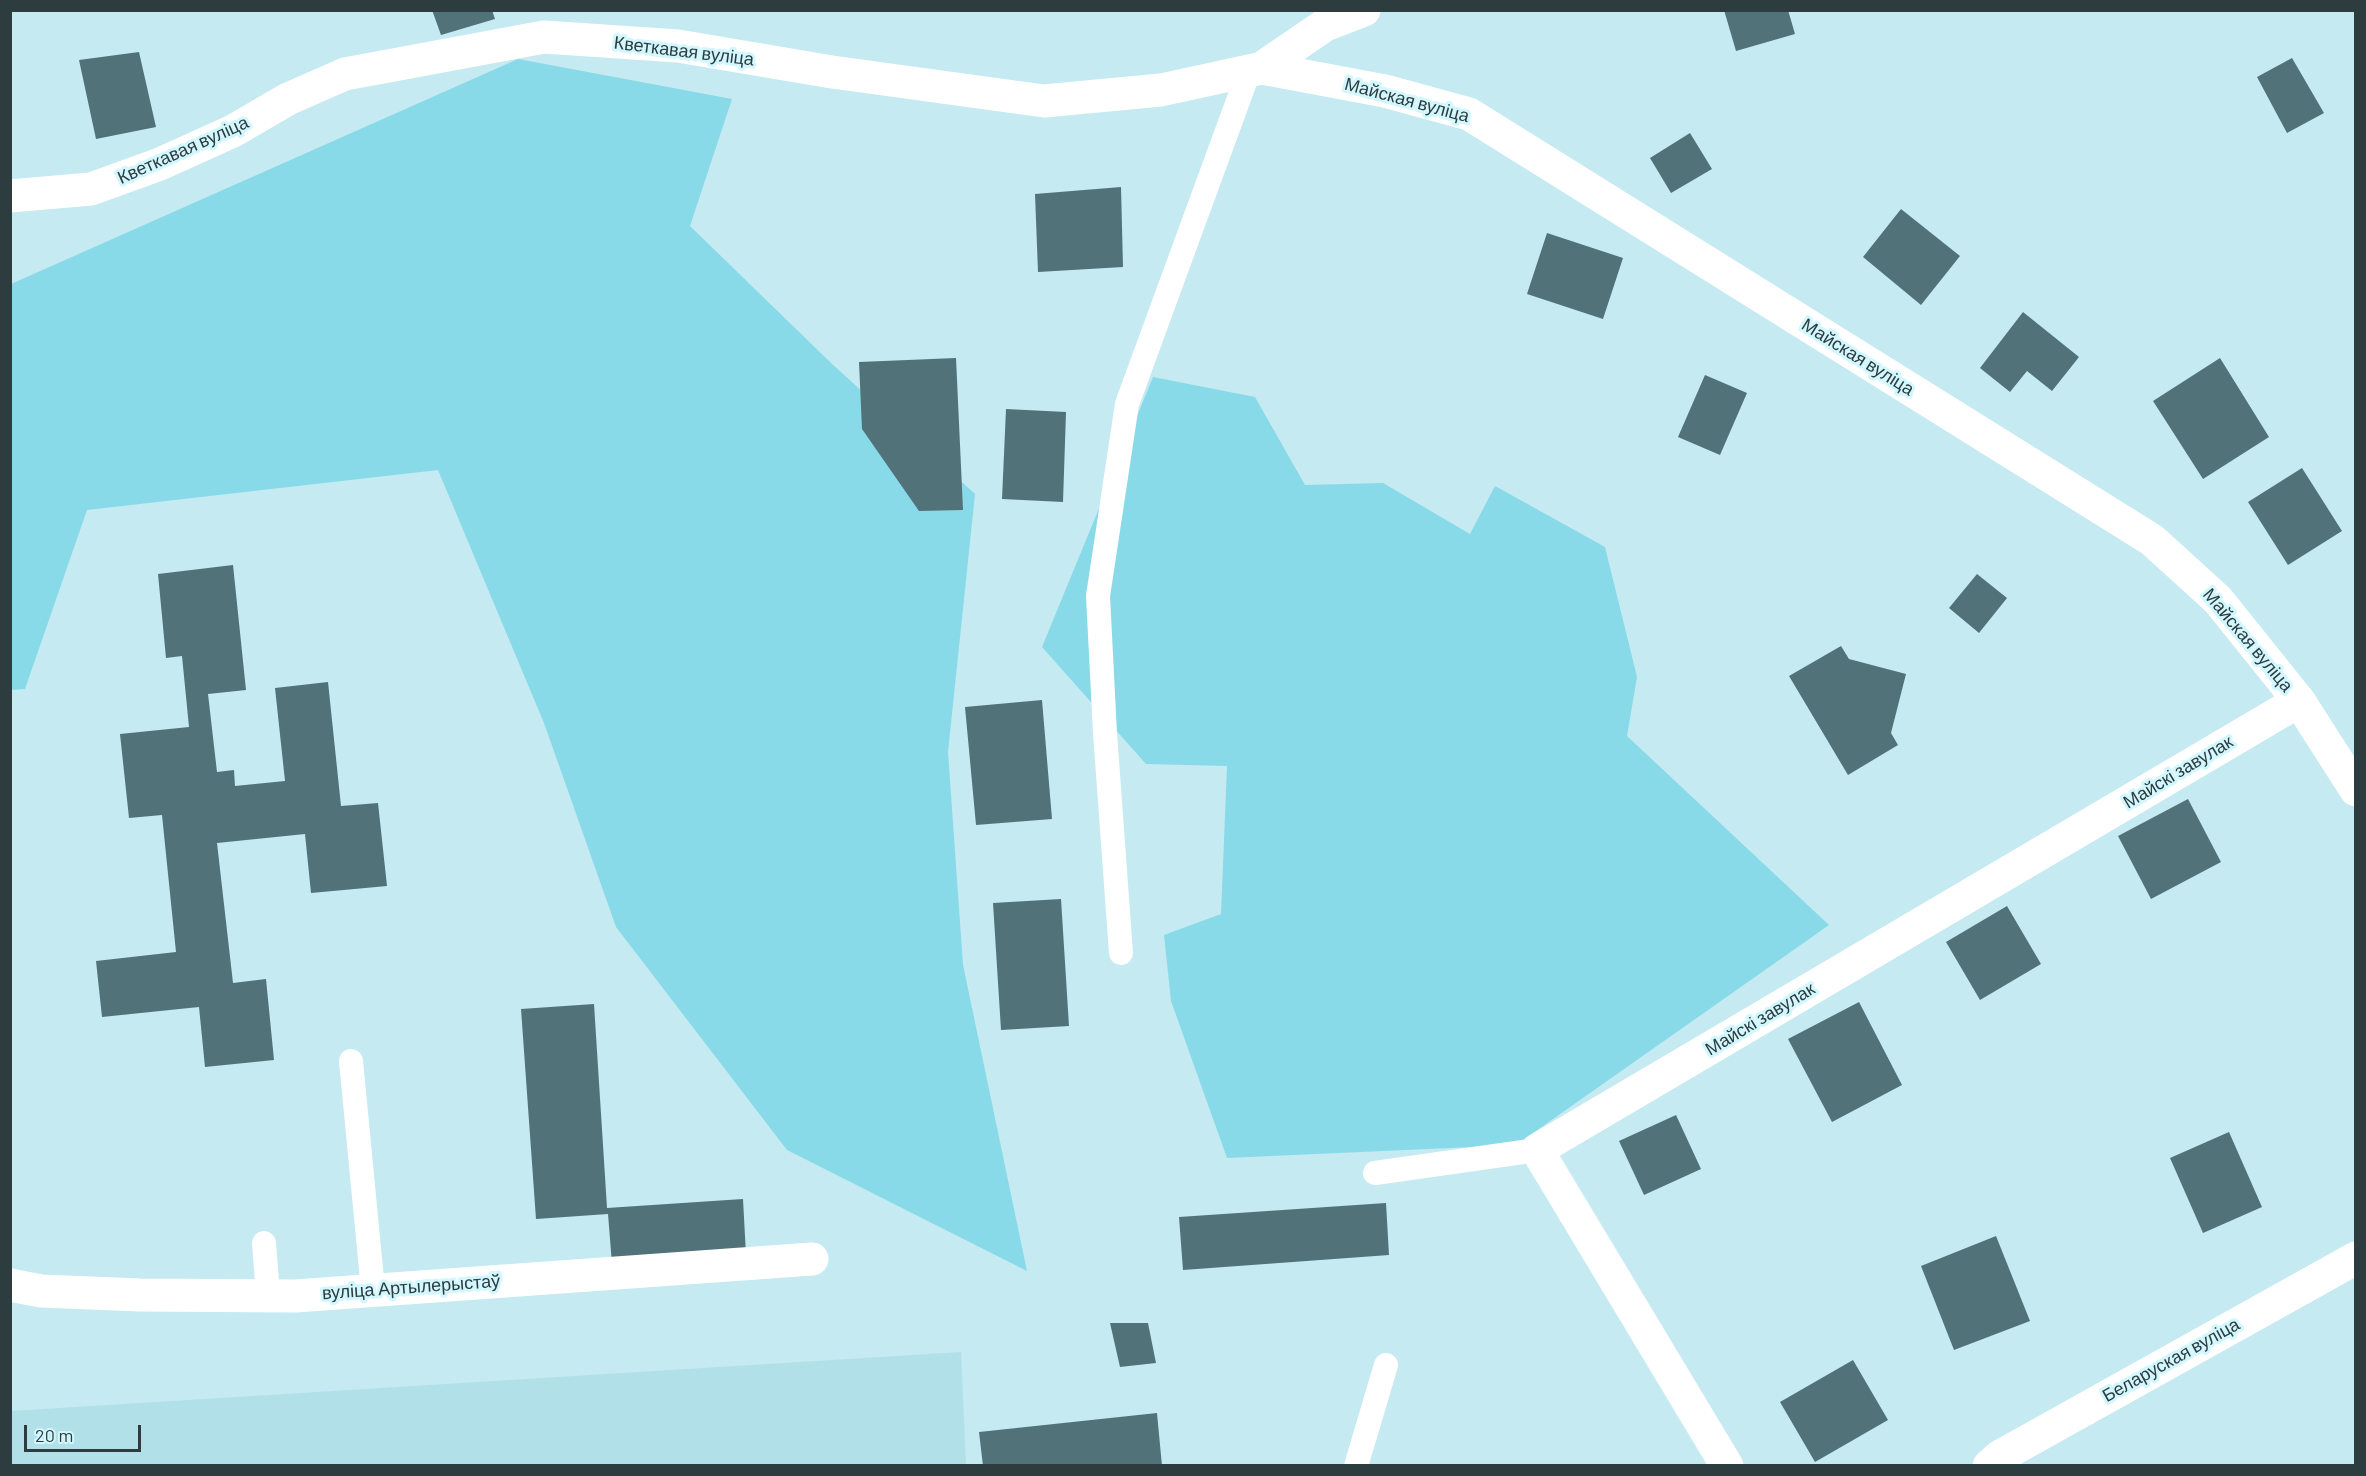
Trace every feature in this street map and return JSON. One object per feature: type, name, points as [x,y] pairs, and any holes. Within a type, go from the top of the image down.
[{"type":"street","name":"Кветкавая вуліца","points":[[10,196],[91,189],[233,131],[288,99],[345,74],[544,37],[678,46],[832,72],[1044,101],[1161,90],[1256,70],[1325,25],[1364,10]]},
{"type":"street","name":"Майская вуліца","points":[[1256,70],[1385,91],[1469,114],[2152,540],[2218,600],[2299,701],[2355,790]]},
{"type":"street","name":"Майскі завулак","points":[[1537,1150],[2299,701]]},
{"type":"street","points":[[1537,1150],[1727,1466]]},
{"type":"street","name":"Беларуская вуліца","points":[[1989,1466],[1999,1457],[2091,1404],[2355,1258]]},
{"type":"street","name":"вуліца Артылерыстаў","points":[[10,1285],[41,1291],[140,1295],[268,1295],[373,1290],[812,1259]]},
{"type":"lane","points":[[1121,953],[1105,733],[1098,596],[1127,404],[1256,70]]},
{"type":"lane","points":[[351,1061],[373,1290]]},
{"type":"lane","points":[[1375,1173],[1537,1150]]},
{"type":"lane","points":[[264,1243],[268,1295]]},
{"type":"lane","points":[[1356,1466],[1386,1365]]},
{"type":"shaded area","points":[[518,59],[732,99],[690,226],[831,363],[975,494],[948,752],[963,965],[1027,1271],[787,1150],[616,927],[544,723],[438,470],[87,510],[25,689],[11,690],[11,284]]},
{"type":"shaded area","points":[[1153,377],[1255,397],[1305,485],[1383,483],[1470,534],[1495,486],[1605,547],[1637,677],[1627,736],[1829,925],[1516,1145],[1227,1158],[1171,1001],[1164,935],[1221,914],[1227,766],[1146,764],[1042,647]]},
{"type":"shaded area","points":[[961,1352],[966,1465],[11,1465],[11,1411]]},
{"type":"building","points":[[432,10],[492,10],[495,19],[441,35]]},
{"type":"building","points":[[1724,10],[1788,10],[1795,34],[1736,51]]},
{"type":"building","points":[[139,52],[156,127],[96,139],[79,60]]},
{"type":"building","points":[[2292,58],[2324,113],[2287,133],[2257,77]]},
{"type":"building","points":[[1690,133],[1712,169],[1671,193],[1650,158]]},
{"type":"building","points":[[1121,187],[1123,267],[1038,272],[1035,194]]},
{"type":"building","points":[[1901,209],[1960,256],[1921,305],[1863,257]]},
{"type":"building","points":[[1547,233],[1623,258],[1603,319],[1527,294]]},
{"type":"building","points":[[2023,312],[2079,357],[2052,391],[2027,371],[2010,392],[1980,368]]},
{"type":"building","points":[[956,358],[963,510],[919,511],[862,429],[859,362]]},
{"type":"building","points":[[2220,358],[2269,437],[2203,479],[2153,401]]},
{"type":"building","points":[[1705,375],[1747,393],[1720,455],[1678,437]]},
{"type":"building","points":[[1006,409],[1066,412],[1063,502],[1002,499]]},
{"type":"building","points":[[2302,468],[2342,531],[2288,565],[2248,502]]},
{"type":"building","points":[[233,565],[246,690],[208,694],[217,772],[234,770],[235,786],[285,781],[275,688],[328,682],[341,806],[378,803],[387,886],[311,893],[305,834],[217,843],[233,983],[266,979],[274,1060],[205,1067],[199,1007],[102,1017],[96,961],[176,952],[162,815],[129,818],[120,734],[189,727],[182,656],[166,658],[158,574]]},
{"type":"building","points":[[1977,574],[2007,598],[1979,633],[1949,608]]},
{"type":"building","points":[[1841,646],[1849,659],[1906,674],[1891,733],[1898,745],[1848,775],[1789,676]]},
{"type":"building","points":[[1042,700],[1052,819],[976,825],[965,707]]},
{"type":"building","points":[[2188,799],[2221,862],[2151,899],[2118,836]]},
{"type":"building","points":[[1061,899],[1069,1026],[1001,1030],[993,903]]},
{"type":"building","points":[[2007,906],[2041,964],[1980,1000],[1946,942]]},
{"type":"building","points":[[1859,1002],[1902,1085],[1832,1122],[1788,1039]]},
{"type":"building","points":[[594,1004],[607,1208],[743,1199],[746,1255],[612,1264],[608,1214],[536,1219],[521,1009]]},
{"type":"building","points":[[1676,1115],[1701,1169],[1644,1195],[1619,1141]]},
{"type":"building","points":[[2229,1132],[2262,1207],[2203,1233],[2170,1158]]},
{"type":"building","points":[[1386,1203],[1389,1255],[1183,1270],[1179,1217]]},
{"type":"building","points":[[1996,1236],[2030,1321],[1954,1350],[1921,1266]]},
{"type":"building","points":[[1110,1323],[1148,1323],[1156,1363],[1120,1367]]},
{"type":"building","points":[[1853,1360],[1888,1420],[1815,1462],[1780,1402]]},
{"type":"building","points":[[1157,1413],[1162,1466],[983,1466],[979,1432]]}]
